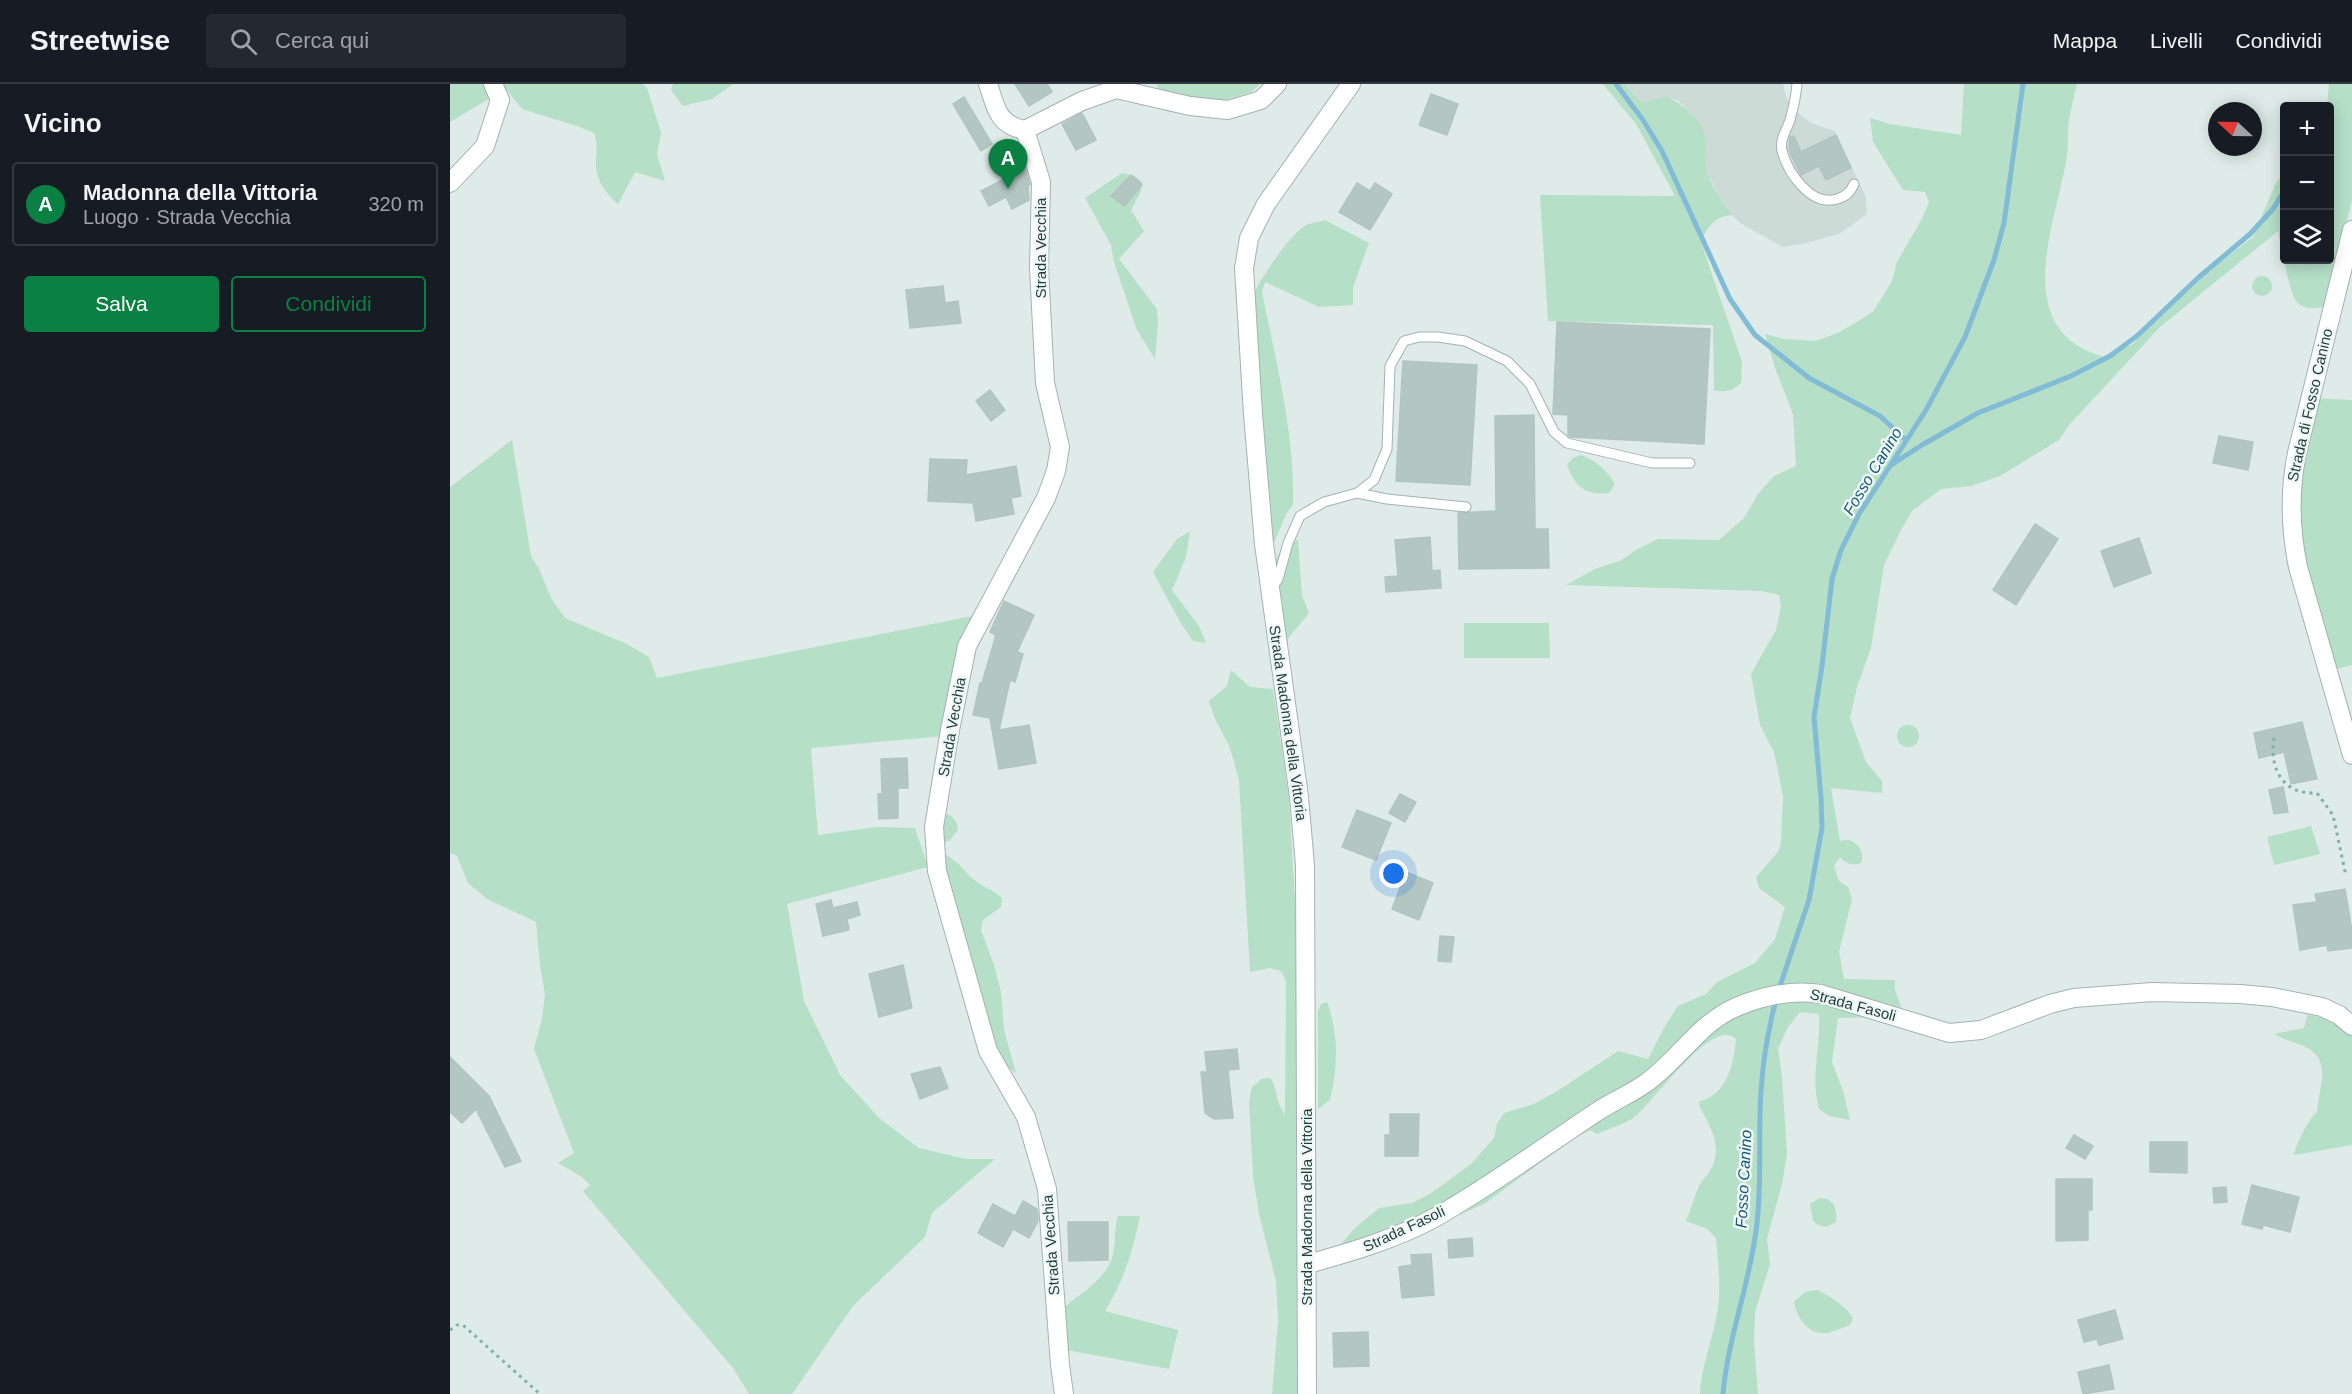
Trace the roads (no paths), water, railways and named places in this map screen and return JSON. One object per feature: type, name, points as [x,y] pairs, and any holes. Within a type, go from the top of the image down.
[{"type":"street","points":[[450,183],[485,146],[500,100],[493,84]]},
{"type":"street","points":[[988,84],[1000,118],[1011,128],[1025,130],[1082,100],[1116,89],[1190,106],[1228,110],[1261,100],[1277,84]]},
{"type":"street","name":"Strada Madonna della Vittoria","points":[[1307,1394],[1305,865],[1299,797],[1270,592],[1247,336],[1244,268],[1246,251],[1255,223],[1266,204],[1351,84]]},
{"type":"street","name":"Strada Vecchia","points":[[1025,130],[1041,182],[1039,268],[1045,383],[1060,447],[1056,471],[1046,498],[967,646],[934,826],[937,871],[988,1051],[1026,1117],[1047,1189],[1064,1394]]},
{"type":"street","name":"Strada di Fosso Canino","points":[[2352,231],[2297,453],[2290,511],[2298,567],[2352,755]]},
{"type":"street","name":"Strada Fasoli","points":[[1308,1264],[1357,1251],[1434,1218],[1649,1080],[1687,1042],[1714,1020],[1745,1004],[1764,998],[1808,992],[1821,994],[1948,1033],[1981,1030],[2050,1004],[2074,998],[2152,992],[2240,994],[2272,997],[2322,1007],[2339,1015],[2352,1026]]},
{"type":"lane","points":[[1797,84],[1791,119],[1784,130],[1782,150],[1794,175],[1806,191],[1818,199],[1833,200],[1845,196],[1854,184]]},
{"type":"lane","points":[[1270,592],[1278,579],[1288,543],[1300,516],[1323,502],[1357,493],[1374,480],[1387,449],[1390,366],[1404,341],[1419,337],[1466,341],[1507,361],[1530,384],[1554,432],[1567,443],[1652,463],[1690,463]]},
{"type":"lane","points":[[1357,493],[1387,499],[1466,507]]},
{"type":"waterway","points":[[1616,84],[1643,120],[1662,151],[1730,299],[1755,335],[1809,378],[1880,416],[1906,440]]},
{"type":"waterway","name":"Fosso Canino","points":[[1779,989],[1809,900],[1822,828],[1814,717],[1832,579],[1841,550],[1859,514],[1926,410],[1965,337],[1994,260],[2004,223],[2023,84]]},
{"type":"waterway","points":[[1891,465],[1978,413],[2071,376],[2110,356],[2137,336],[2199,277],[2250,234],[2273,209],[2280,198]]},
{"type":"waterway","name":"Fosso Canino","points":[[1723,1394],[1757,1223],[1762,1079],[1766,1045],[1776,1000]]},
{"type":"place","name":"Madonna della Vittoria","points":[[1008,189]]}]
